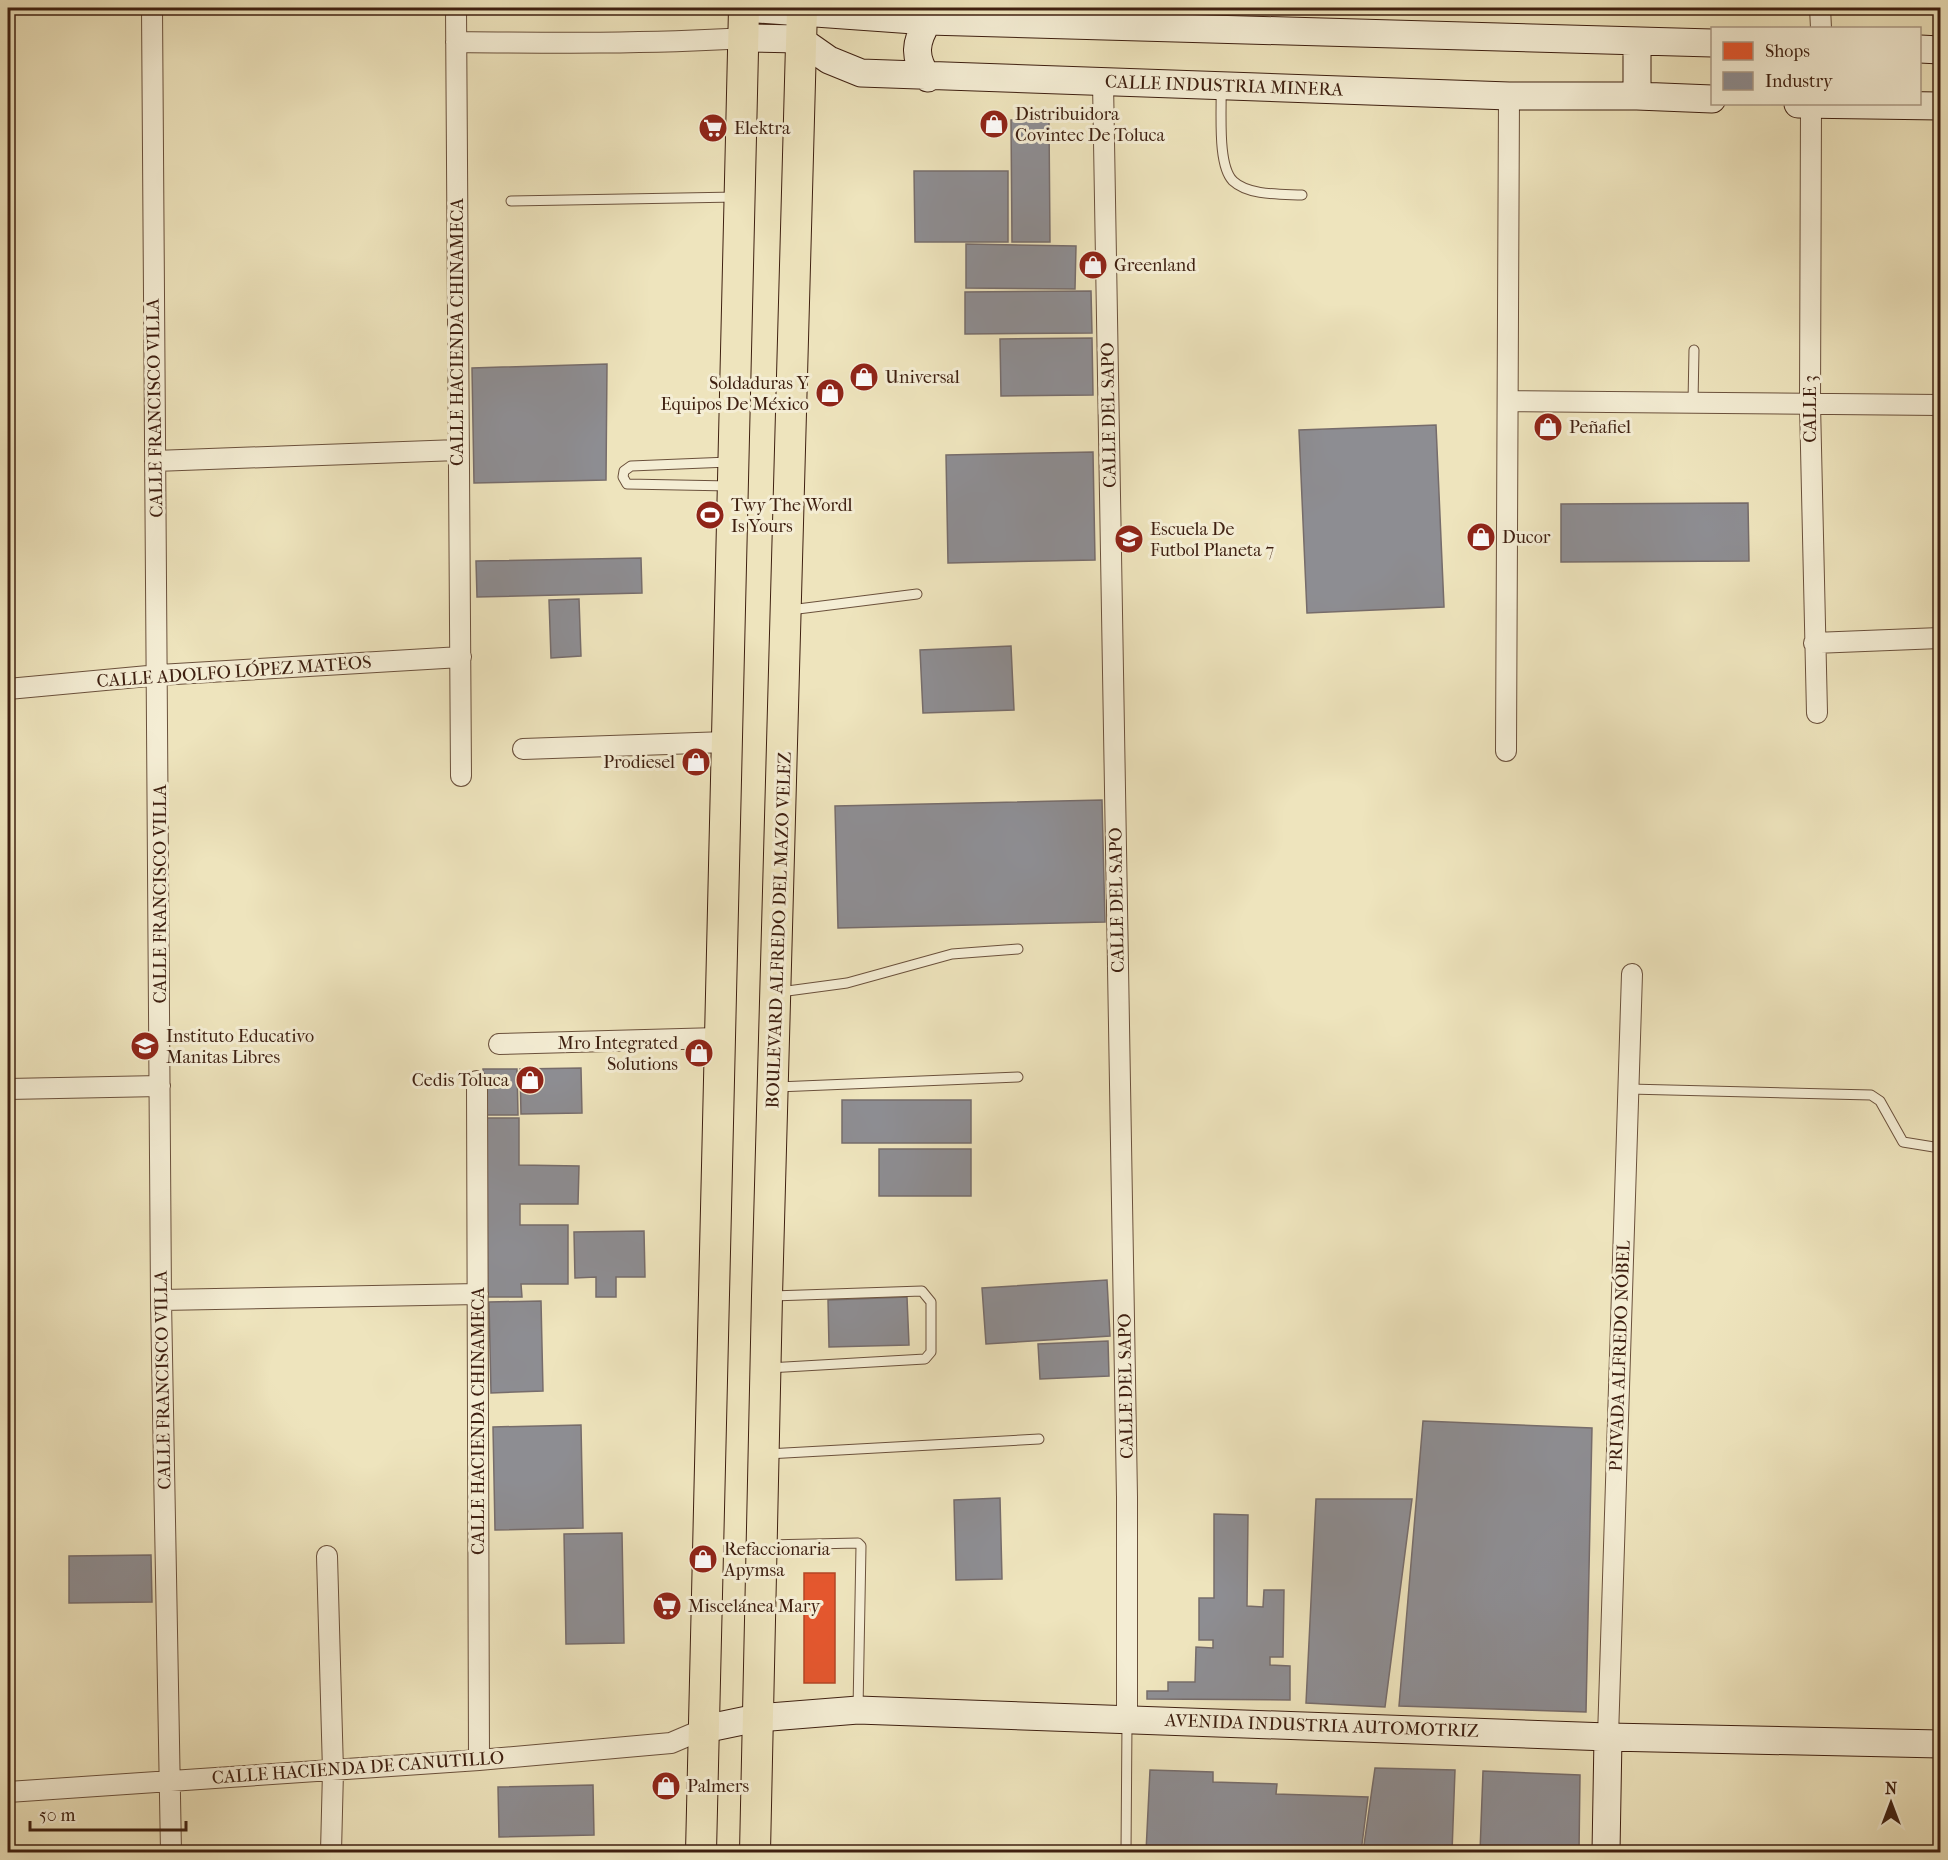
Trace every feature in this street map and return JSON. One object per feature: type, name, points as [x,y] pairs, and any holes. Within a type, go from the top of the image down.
[{"type":"main road","points":[[701,1852],[718,1038],[742,197],[744,8],[801,20],[928,21],[1110,17],[1637,43],[1711,43]]},
{"type":"main road","points":[[744,38],[801,20]]},
{"type":"main road","name":"CALLE INDUSTRIA MINERA","points":[[801,20],[829,60],[861,74],[1509,96],[1637,96],[1711,99]]},
{"type":"main road","name":"BOULEVARD ALFREDO DEL MAZO VELEZ","points":[[755,1852],[757,1718],[764,1545],[767,1296],[777,992],[801,20]]},
{"type":"main road","points":[[928,21],[918,38],[916,53],[917,61],[928,78]]},
{"type":"main road","points":[[1637,43],[1637,96]]},
{"type":"main road","points":[[1921,49],[1941,50]]},
{"type":"main road","points":[[1876,105],[1941,106]]},
{"type":"main road","name":"AVENIDA INDUSTRIA AUTOMOTRIZ","points":[[704,1729],[757,1718],[858,1710],[1608,1737],[1941,1744]]},
{"type":"main road","points":[[1606,1852],[1608,1737]]},
{"type":"street","name":"CALLE FRANCISCO VILLA","points":[[152,8],[159,675],[161,1300],[171,1852]]},
{"type":"street","name":"CALLE HACIENDA CHINAMECA","points":[[456,8],[460,776]]},
{"type":"street","points":[[1820,8],[1821,27]]},
{"type":"street","points":[[456,42],[578,44],[744,38]]},
{"type":"street","name":"CALLE DEL SAPO","points":[[1103,82],[1127,1485],[1127,1719]]},
{"type":"street","points":[[1506,751],[1509,96]]},
{"type":"street","name":"CALLE 3","points":[[1811,105],[1810,404],[1814,643],[1818,713]]},
{"type":"street","points":[[1509,401],[1941,405]]},
{"type":"street","points":[[155,461],[458,450]]},
{"type":"street","points":[[1814,643],[1941,638]]},
{"type":"street","name":"CALLE ADOLFO LÓPEZ MATEOS","points":[[8,689],[159,675],[460,657]]},
{"type":"street","points":[[523,748],[726,742]]},
{"type":"street","name":"PRIVADA ALFREDO NÓBEL","points":[[1608,1737],[1632,974]]},
{"type":"street","points":[[499,1044],[718,1038]]},
{"type":"street","name":"CALLE HACIENDA CHINAMECA","points":[[477,1082],[478,1760]]},
{"type":"street","points":[[8,1089],[160,1086]]},
{"type":"street","points":[[161,1300],[478,1294]]},
{"type":"street","points":[[327,1556],[333,1771],[331,1852]]},
{"type":"street","name":"CALLE HACIENDA DE CANUTILLO","points":[[8,1792],[333,1771],[671,1743],[704,1729]]},
{"type":"lane","points":[[1221,86],[1222,149],[1227,170],[1233,181],[1252,190],[1302,195]]},
{"type":"lane","points":[[511,201],[742,197]]},
{"type":"lane","points":[[1693,402],[1694,350]]},
{"type":"lane","points":[[632,466],[734,474],[627,484],[623,477],[624,471],[632,466]]},
{"type":"lane","points":[[787,610],[917,594]]},
{"type":"lane","points":[[777,992],[847,983],[952,954],[1018,949]]},
{"type":"lane","points":[[774,1087],[1018,1077]]},
{"type":"lane","points":[[1629,1089],[1871,1095],[1880,1101],[1903,1142],[1941,1148]]},
{"type":"lane","points":[[766,1368],[925,1359],[930,1352],[930,1302],[922,1291],[767,1296]]},
{"type":"lane","points":[[764,1454],[1039,1439]]},
{"type":"lane","points":[[764,1545],[858,1543],[861,1546],[858,1710]]},
{"type":"lane","points":[[1126,1852],[1127,1719]]},
{"type":"green space","points":[[1734,8],[1817,8],[1817,13],[1735,12]]},
{"type":"building: Shops","points":[[804,1573],[835,1573],[835,1683],[804,1683]]},
{"type":"building: Industry","points":[[1011,120],[1049,120],[1050,242],[1012,242]]},
{"type":"building: Industry","points":[[914,171],[1008,171],[1008,242],[915,242]]},
{"type":"building: Industry","points":[[966,244],[1076,246],[1075,289],[966,288]]},
{"type":"building: Industry","points":[[1091,291],[1092,333],[965,334],[965,292]]},
{"type":"building: Industry","points":[[1092,338],[1093,395],[1001,396],[1000,339]]},
{"type":"building: Industry","points":[[607,364],[606,480],[474,483],[472,368]]},
{"type":"building: Industry","points":[[1436,425],[1444,607],[1307,613],[1299,430]]},
{"type":"building: Industry","points":[[1093,452],[1095,560],[948,563],[946,455]]},
{"type":"building: Industry","points":[[1748,503],[1749,561],[1561,562],[1561,504]]},
{"type":"building: Industry","points":[[641,558],[642,593],[477,597],[476,561]]},
{"type":"building: Industry","points":[[579,599],[581,656],[551,658],[549,600]]},
{"type":"building: Industry","points":[[1011,646],[1014,710],[923,713],[920,650]]},
{"type":"building: Industry","points":[[1102,800],[1105,922],[838,928],[835,806]]},
{"type":"building: Industry","points":[[581,1068],[582,1113],[521,1114],[520,1069]]},
{"type":"building: Industry","points":[[483,1069],[517,1069],[518,1115],[484,1115]]},
{"type":"building: Industry","points":[[842,1100],[971,1100],[971,1143],[842,1143]]},
{"type":"building: Industry","points":[[484,1118],[519,1118],[519,1165],[579,1166],[578,1204],[520,1204],[520,1225],[568,1225],[568,1284],[521,1284],[522,1297],[487,1297]]},
{"type":"building: Industry","points":[[879,1149],[971,1149],[971,1196],[879,1196]]},
{"type":"building: Industry","points":[[644,1231],[645,1277],[616,1277],[616,1297],[596,1297],[596,1277],[575,1278],[574,1232]]},
{"type":"building: Industry","points":[[1107,1280],[1110,1336],[986,1344],[982,1288]]},
{"type":"building: Industry","points":[[907,1297],[909,1345],[829,1347],[828,1300]]},
{"type":"building: Industry","points":[[541,1301],[543,1391],[491,1393],[489,1302]]},
{"type":"building: Industry","points":[[1108,1341],[1109,1376],[1040,1379],[1038,1344]]},
{"type":"building: Industry","points":[[1423,1421],[1592,1428],[1586,1712],[1399,1706]]},
{"type":"building: Industry","points":[[581,1425],[583,1528],[495,1530],[493,1427]]},
{"type":"building: Industry","points":[[1000,1498],[1002,1579],[956,1580],[954,1500]]},
{"type":"building: Industry","points":[[1316,1499],[1412,1499],[1385,1707],[1306,1703]]},
{"type":"building: Industry","points":[[1214,1514],[1248,1515],[1247,1606],[1263,1607],[1264,1590],[1284,1590],[1283,1657],[1270,1657],[1270,1665],[1290,1666],[1290,1700],[1147,1699],[1147,1691],[1168,1691],[1168,1682],[1195,1682],[1196,1647],[1213,1648],[1213,1640],[1199,1640],[1199,1598],[1214,1598]]},
{"type":"building: Industry","points":[[622,1533],[624,1643],[566,1644],[564,1534]]},
{"type":"building: Industry","points":[[151,1555],[152,1602],[69,1603],[69,1556]]},
{"type":"building: Industry","points":[[1375,1768],[1455,1770],[1452,1852],[1363,1852]]},
{"type":"building: Industry","points":[[1150,1770],[1213,1772],[1213,1782],[1277,1784],[1276,1794],[1368,1797],[1361,1852],[1146,1852]]},
{"type":"building: Industry","points":[[1483,1771],[1580,1775],[1579,1852],[1480,1852]]},
{"type":"building: Industry","points":[[593,1785],[594,1835],[499,1837],[498,1787]]},
{"type":"place","name":"Distribuidora Covintec De Toluca","points":[[994,124]]},
{"type":"place","name":"Elektra","points":[[713,128]]},
{"type":"place","name":"Greenland","points":[[1093,265]]},
{"type":"place","name":"Universal","points":[[864,377]]},
{"type":"place","name":"Soldaduras Y Equipos De México","points":[[830,393]]},
{"type":"place","name":"Peñafiel","points":[[1548,427]]},
{"type":"place","name":"Twy The Wordl Is Yours","points":[[710,515]]},
{"type":"place","name":"Ducor","points":[[1481,537]]},
{"type":"place","name":"Escuela De Futbol Planeta 7","points":[[1129,539]]},
{"type":"place","name":"Prodiesel","points":[[696,762]]},
{"type":"place","name":"Instituto Educativo Manitas Libres","points":[[145,1046]]},
{"type":"place","name":"Mro Integrated Solutions","points":[[699,1053]]},
{"type":"place","name":"Cedis Toluca","points":[[530,1080]]},
{"type":"place","name":"Refaccionaria Apymsa","points":[[703,1559]]},
{"type":"place","name":"Miscelánea Mary","points":[[667,1606]]},
{"type":"place","name":"Palmers","points":[[666,1786]]}]
